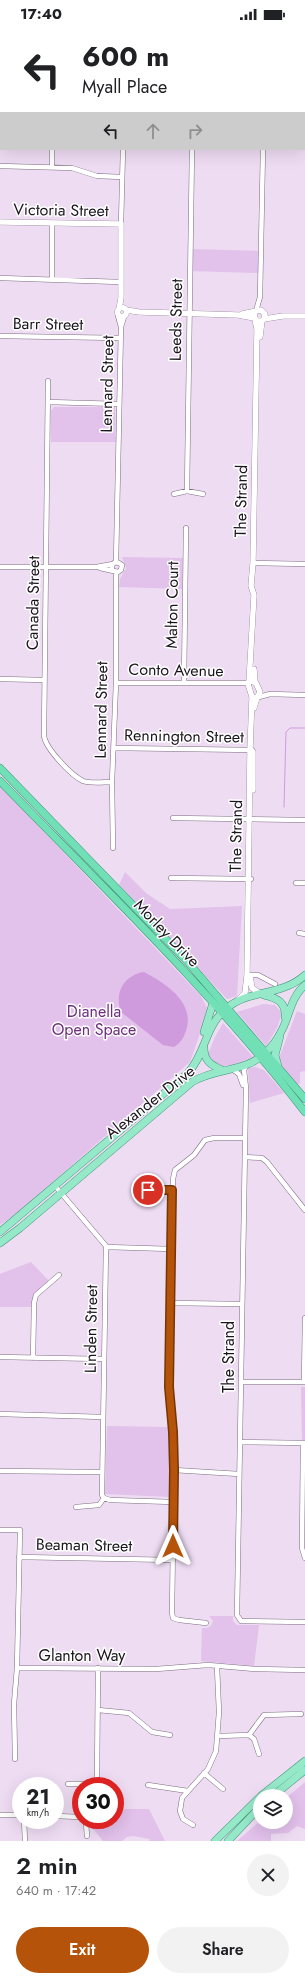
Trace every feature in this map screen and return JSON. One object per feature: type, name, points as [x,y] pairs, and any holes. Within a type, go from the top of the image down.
[{"type":"highway","name":"Morley Drive","points":[[0,768],[182,955],[228,1007],[305,1112]]},
{"type":"highway","name":"Morley Drive","points":[[0,781],[135,919],[221,1012],[263,1055],[278,1066],[305,1099]]},
{"type":"main road","name":"Alexander Drive","points":[[0,1232],[56,1187],[184,1078],[196,1063],[212,1024],[221,1012],[238,1000],[291,986],[305,975]]},
{"type":"main road","name":"Alexander Drive","points":[[0,1243],[192,1082],[208,1074],[247,1064],[263,1055],[283,1027],[296,994],[305,985]]},
{"type":"main road","points":[[261,994],[273,997],[281,1002],[285,1008],[283,1027],[275,1055],[278,1066]]},
{"type":"main road","points":[[213,1003],[204,1032],[204,1056],[211,1065],[226,1069]]},
{"type":"main road","points":[[271,1789],[305,1761]]},
{"type":"main road","points":[[282,1789],[305,1770]]},
{"type":"main road","points":[[215,1841],[253,1805]]},
{"type":"main road","points":[[228,1841],[253,1814]]},
{"type":"street","points":[[52,150],[52,166]]},
{"type":"street","name":"Lennard Street","points":[[113,848],[112,782],[116,683],[114,567],[120,338],[123,313],[120,282],[123,150]]},
{"type":"street","name":"Leeds Street","points":[[187,492],[192,150]]},
{"type":"street","name":"The Strand","points":[[250,684],[257,595],[255,584],[255,563],[261,317],[260,297],[263,150]]},
{"type":"street","points":[[0,166],[52,166],[72,168],[97,176],[122,177]]},
{"type":"street","name":"Victoria Street","points":[[0,222],[121,224]]},
{"type":"street","points":[[52,224],[52,279]]},
{"type":"street","points":[[0,278],[120,282]]},
{"type":"street","name":"The Strand","points":[[255,311],[260,297]]},
{"type":"street","points":[[238,315],[255,311],[261,317]]},
{"type":"street","points":[[123,313],[139,312],[261,317],[305,316]]},
{"type":"street","name":"Barr Street","points":[[0,336],[120,338]]},
{"type":"street","name":"Canada Street","points":[[48,381],[44,736],[48,748],[76,776],[85,782],[112,782]]},
{"type":"street","points":[[48,402],[119,404]]},
{"type":"street","points":[[174,494],[187,492],[203,494]]},
{"type":"street","name":"Malton Court","points":[[184,683],[186,528]]},
{"type":"street","points":[[255,563],[305,564]]},
{"type":"street","points":[[0,567],[114,567]]},
{"type":"street","points":[[0,679],[44,680]]},
{"type":"street","name":"Conto Avenue","points":[[116,683],[250,684]]},
{"type":"street","points":[[250,684],[257,696]]},
{"type":"street","points":[[250,684],[257,696]]},
{"type":"street","points":[[257,696],[270,694],[305,695]]},
{"type":"street","name":"The Strand","points":[[257,696],[254,712],[252,750],[249,879],[249,975],[252,988],[261,994]]},
{"type":"street","name":"Rennington Street","points":[[114,748],[252,750]]},
{"type":"street","points":[[173,818],[305,820]]},
{"type":"street","points":[[171,878],[249,879]]},
{"type":"street","points":[[296,883],[305,883]]},
{"type":"street","points":[[299,933],[305,934]]},
{"type":"street","points":[[249,975],[258,975],[275,984]]},
{"type":"street","name":"The Strand","points":[[238,1000],[244,993],[249,975]]},
{"type":"street","name":"The Strand","points":[[247,1064],[244,1070],[245,1138],[241,1304],[240,1442],[238,1474],[237,1615],[241,1621],[305,1622]]},
{"type":"street","name":"The Strand","points":[[226,1069],[237,1072],[241,1076],[245,1092]]},
{"type":"street","points":[[206,1623],[178,1620],[173,1618],[174,1470],[173,1432],[169,1387],[172,1190],[175,1170],[194,1155],[205,1140],[214,1138],[245,1138]]},
{"type":"street","points":[[244,1157],[262,1158],[267,1162],[305,1210]]},
{"type":"street","points":[[56,1187],[107,1247],[171,1249]]},
{"type":"street","points":[[138,1192],[172,1190]]},
{"type":"street","name":"Linden Street","points":[[104,1498],[101,1472],[107,1247]]},
{"type":"street","points":[[33,1358],[34,1303],[36,1295],[59,1275]]},
{"type":"street","points":[[171,1303],[241,1304]]},
{"type":"street","points":[[241,1382],[304,1382],[305,1318]]},
{"type":"street","points":[[0,1357],[104,1359]]},
{"type":"street","points":[[0,1414],[103,1417]]},
{"type":"street","points":[[240,1442],[304,1443],[304,1557]]},
{"type":"street","points":[[174,1470],[238,1474]]},
{"type":"street","points":[[0,1471],[101,1472]]},
{"type":"street","points":[[76,1507],[99,1505],[104,1498],[173,1502]]},
{"type":"street","name":"Glanton Way","points":[[0,1530],[20,1530],[17,1668],[156,1669],[185,1666],[225,1666],[255,1669],[305,1670]]},
{"type":"street","name":"Beaman Street","points":[[19,1557],[173,1560]]},
{"type":"street","points":[[193,1825],[183,1819],[180,1811],[182,1798],[208,1769],[216,1751],[218,1736],[217,1667]]},
{"type":"street","points":[[15,1759],[14,1704],[17,1668]]},
{"type":"street","points":[[68,1784],[90,1784],[97,1781],[98,1668]]},
{"type":"street","points":[[98,1710],[129,1713],[152,1732],[170,1735]]},
{"type":"street","points":[[249,1735],[264,1715],[300,1714]]},
{"type":"street","points":[[218,1736],[249,1735],[254,1739],[259,1754]]},
{"type":"street","points":[[204,1773],[223,1789]]},
{"type":"street","points":[[148,1785],[188,1791]]},
{"type":"street","points":[[0,1815],[12,1815]]},
{"type":"street","points":[[24,1829],[25,1841]]},
{"type":"street","points":[[86,1829],[87,1836]]},
{"type":"green space","points":[[190,249],[261,251],[260,273],[190,271]]},
{"type":"green space","points":[[54,407],[115,407],[116,442],[51,442],[51,411]]},
{"type":"green space","points":[[122,557],[183,558],[182,589],[119,587],[120,579],[126,568]]},
{"type":"green space","name":"Dianella Open Space","points":[[0,786],[201,996],[208,1010],[190,1062],[17,1213],[0,1225]]},
{"type":"green space","points":[[125,872],[146,893],[170,909],[242,906],[237,996],[227,999],[119,885]]},
{"type":"green space","points":[[263,1004],[275,1005],[282,1013],[277,1028],[266,1046],[237,1012]]},
{"type":"green space","points":[[297,1011],[305,1014],[305,1071],[300,1072],[300,1083],[297,1085],[282,1067],[279,1058]]},
{"type":"green space","points":[[223,1023],[253,1057],[227,1066],[212,1064],[208,1054]]},
{"type":"green space","points":[[255,1067],[264,1070],[284,1093],[250,1103],[248,1068]]},
{"type":"green space","points":[[31,1262],[49,1281],[36,1294],[32,1307],[0,1307],[0,1274]]},
{"type":"green space","points":[[301,1387],[305,1387],[305,1440],[302,1440]]},
{"type":"green space","points":[[107,1426],[169,1427],[170,1497],[105,1494]]},
{"type":"green space","points":[[209,1616],[233,1616],[233,1621],[237,1625],[259,1625],[254,1666],[201,1661],[202,1628],[209,1627],[213,1621]]},
{"type":"green space","points":[[305,1782],[305,1829],[297,1826],[288,1833],[271,1834],[271,1841],[237,1841],[253,1827],[253,1829],[293,1829],[293,1792]]},
{"type":"green space","points":[[124,1809],[149,1809],[165,1841],[149,1841],[150,1839],[133,1836],[127,1837],[122,1841],[103,1841],[93,1829],[124,1829]]},
{"type":"shaded area","points":[[144,972],[168,987],[176,994],[186,1009],[188,1018],[187,1027],[181,1041],[174,1047],[163,1045],[121,1012],[119,998],[122,986],[131,977]]},
{"type":"waterway","points":[[284,807],[286,732],[290,728],[305,728]]},
{"type":"route","points":[[148,1190],[172,1190],[169,1387],[173,1432],[174,1470],[173,1546]]}]
